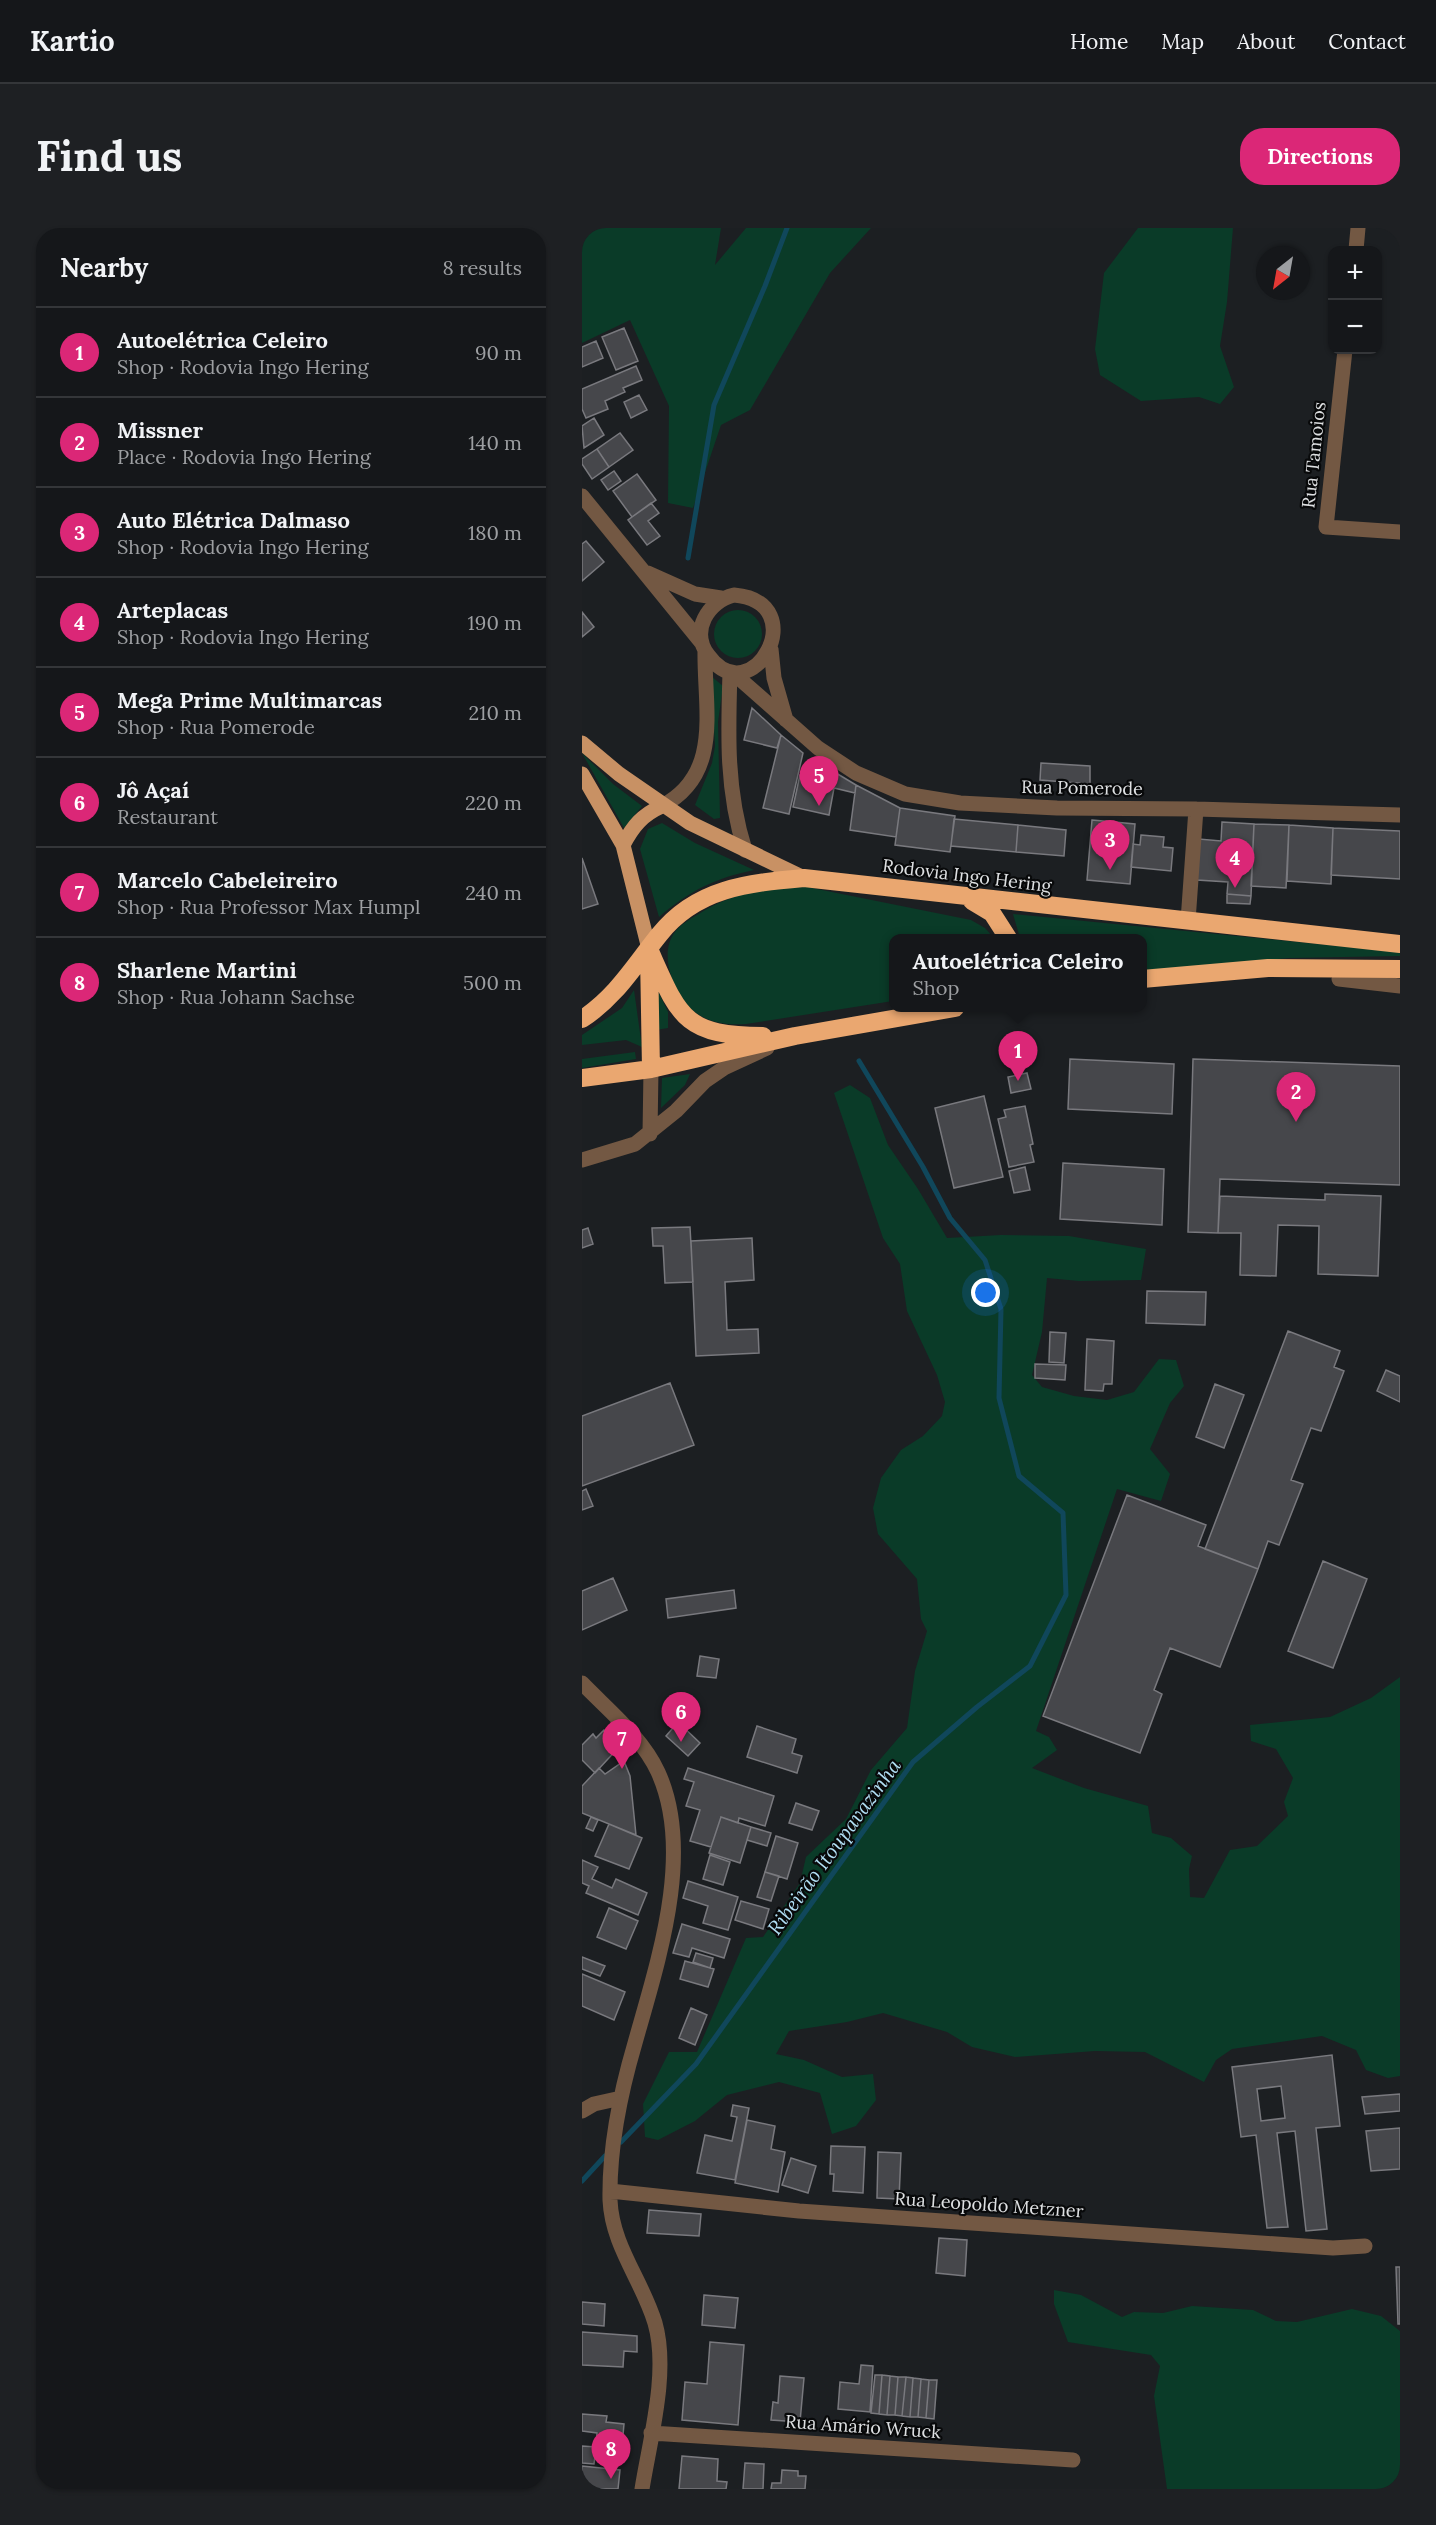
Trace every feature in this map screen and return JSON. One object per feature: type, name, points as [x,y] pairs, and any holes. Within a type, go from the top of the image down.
[{"type":"highway","name":"Rodovia Ingo Hering","points":[[582,1019],[623,985],[677,915],[699,899],[722,890],[749,884],[804,878],[1400,944]]},
{"type":"highway","points":[[965,897],[992,913],[1005,934]]},
{"type":"highway","points":[[649,949],[681,1013],[701,1029],[716,1034],[742,1036],[795,1036]]},
{"type":"highway","points":[[649,949],[648,999],[651,1069]]},
{"type":"highway","points":[[1147,979],[1268,968],[1400,969]]},
{"type":"highway","points":[[582,1078],[651,1069],[795,1036],[932,1012]]},
{"type":"main road","points":[[582,743],[662,806],[804,878]]},
{"type":"main road","points":[[582,774],[623,845],[649,949]]},
{"type":"main road","points":[[623,845],[632,827],[647,813],[662,806]]},
{"type":"street","points":[[1356,246],[1358,228]]},
{"type":"street","name":"Rua Tamoios","points":[[1345,354],[1326,527],[1400,532]]},
{"type":"street","points":[[582,496],[643,570],[710,658],[732,672],[747,671],[761,663],[771,649]]},
{"type":"street","points":[[643,570],[695,594],[722,598],[746,596],[759,601],[769,614],[773,626],[771,649],[774,678],[786,720]]},
{"type":"street","points":[[662,806],[689,785],[704,757],[702,623],[722,598]]},
{"type":"street","points":[[732,672],[728,755],[730,790],[735,819],[745,850]]},
{"type":"street","name":"Rua Pomerode","points":[[732,672],[818,748],[856,774],[905,794],[960,803],[1057,808],[1196,808],[1400,815]]},
{"type":"street","points":[[1188,921],[1196,808]]},
{"type":"street","points":[[1339,979],[1400,986]]},
{"type":"street","points":[[582,1160],[624,1149],[650,1134],[705,1080],[724,1068],[795,1036]]},
{"type":"street","points":[[650,1134],[651,1069]]},
{"type":"street","points":[[582,1683],[650,1758],[659,1774],[671,1826],[670,1893],[663,1940],[621,2098],[612,2157],[610,2191],[612,2224],[648,2305],[658,2338],[660,2365],[642,2489]]},
{"type":"street","points":[[582,2111],[594,2104],[621,2098]]},
{"type":"street","name":"Rua Leopoldo Metzner","points":[[610,2191],[799,2211],[1325,2248],[1365,2246]]},
{"type":"street","name":"Rua Amário Wruck","points":[[651,2433],[1073,2460]]},
{"type":"green space","points":[[582,228],[721,228],[715,265],[746,228],[871,228],[830,273],[750,410],[721,425],[693,508],[668,503],[669,406],[630,320],[582,343]]},
{"type":"green space","points":[[1138,228],[1233,228],[1227,302],[1220,346],[1234,387],[1220,404],[1199,397],[1141,401],[1100,375],[1095,349],[1104,273]]},
{"type":"green space","points":[[733,610],[743,610],[755,617],[762,629],[762,639],[755,651],[743,658],[733,658],[718,647],[714,639],[714,629],[725,614]]},
{"type":"green space","points":[[711,676],[723,686],[718,722],[720,818],[714,819],[695,805],[712,763],[715,746]]},
{"type":"green space","points":[[582,753],[613,784],[642,806],[624,828]]},
{"type":"green space","points":[[662,823],[695,843],[754,870],[726,877],[703,887],[659,917],[640,849],[648,829]]},
{"type":"green space","points":[[807,887],[971,920],[990,934],[889,934],[889,1002],[746,1024],[723,1023],[701,1016],[684,1001],[672,978],[668,953],[675,932],[688,920],[723,901],[763,890]]},
{"type":"green space","points":[[1013,914],[1400,952],[1400,956],[1289,958],[1147,971],[1147,934],[1019,934]]},
{"type":"green space","points":[[656,987],[668,1012],[668,1028],[656,1030]]},
{"type":"green space","points":[[634,990],[642,1047],[626,1040],[582,1045],[582,1035],[622,1008]]},
{"type":"green space","points":[[635,1052],[636,1059],[582,1068],[582,1059]]},
{"type":"green space","points":[[690,1074],[685,1085],[661,1108],[662,1078]]},
{"type":"green space","points":[[850,1085],[870,1098],[888,1145],[947,1238],[1001,1235],[1069,1236],[1146,1249],[1141,1280],[1079,1281],[1047,1278],[1042,1332],[1032,1375],[1042,1387],[1074,1396],[1107,1400],[1134,1392],[1159,1359],[1176,1360],[1184,1386],[1170,1403],[1150,1449],[1170,1474],[1161,1501],[1117,1489],[1036,1731],[1049,1737],[1057,1750],[1032,1768],[1084,1788],[1148,1806],[1152,1833],[1171,1838],[1192,1856],[1189,1869],[1190,1897],[1204,1898],[1230,1850],[1257,1846],[1288,1816],[1284,1802],[1293,1778],[1276,1749],[1251,1741],[1250,1725],[1330,1717],[1371,1698],[1400,1677],[1400,2076],[1388,2078],[1366,2070],[1356,2050],[1322,2036],[1232,2049],[1216,2060],[1204,2082],[1145,2052],[1095,2051],[1015,2057],[972,2047],[947,2032],[883,2013],[847,2022],[789,2031],[776,2054],[804,2060],[842,2077],[873,2074],[876,2100],[856,2126],[832,2134],[820,2093],[779,2082],[727,2095],[695,2121],[658,2140],[645,2137],[643,2104],[669,2052],[697,2052],[746,1938],[763,1937],[800,1883],[806,1857],[846,1819],[871,1770],[907,1728],[915,1671],[927,1631],[921,1619],[917,1579],[878,1534],[873,1508],[881,1478],[901,1450],[923,1436],[942,1416],[945,1402],[937,1375],[907,1311],[900,1264],[883,1238],[834,1093]]},
{"type":"green space","points":[[1054,2290],[1081,2295],[1122,2317],[1134,2312],[1163,2313],[1192,2306],[1253,2310],[1276,2321],[1297,2322],[1352,2309],[1381,2316],[1400,2331],[1400,2489],[1167,2489],[1154,2396],[1160,2366],[1151,2355],[1068,2342],[1054,2304]]},
{"type":"building","points":[[624,328],[638,361],[616,370],[602,337]]},
{"type":"building","points":[[596,341],[603,358],[582,367],[582,347]]},
{"type":"building","points":[[636,366],[642,380],[623,388],[625,392],[605,401],[608,409],[586,418],[582,409],[582,389]]},
{"type":"building","points":[[639,395],[647,410],[631,418],[624,402]]},
{"type":"building","points":[[594,418],[604,435],[584,448],[582,426]]},
{"type":"building","points":[[620,433],[633,450],[609,467],[597,449]]},
{"type":"building","points":[[597,449],[609,467],[592,479],[582,464],[582,459]]},
{"type":"building","points":[[614,471],[621,481],[608,490],[601,480]]},
{"type":"building","points":[[637,474],[656,500],[632,517],[613,491]]},
{"type":"building","points":[[651,503],[659,513],[648,521],[660,536],[647,545],[628,520]]},
{"type":"building","points":[[586,541],[604,562],[582,581],[582,544]]},
{"type":"building","points":[[582,612],[594,627],[582,637]]},
{"type":"building","points":[[752,708],[781,735],[777,748],[744,740]]},
{"type":"building","points":[[781,735],[803,753],[789,814],[763,808]]},
{"type":"building","points":[[1041,763],[1090,766],[1090,784],[1040,780]]},
{"type":"building","points":[[826,767],[856,785],[855,793],[834,788],[829,815],[793,807],[800,775],[824,781]]},
{"type":"building","points":[[856,785],[900,808],[896,837],[850,830]]},
{"type":"building","points":[[900,808],[955,816],[950,852],[895,845]]},
{"type":"building","points":[[954,819],[1018,825],[1016,852],[951,846]]},
{"type":"building","points":[[1092,820],[1135,824],[1130,884],[1087,880]]},
{"type":"building","points":[[1222,822],[1254,824],[1251,896],[1227,894],[1228,882],[1197,880],[1199,839],[1221,841]]},
{"type":"building","points":[[1254,824],[1289,825],[1286,888],[1251,886]]},
{"type":"building","points":[[1018,825],[1066,830],[1064,856],[1016,852]]},
{"type":"building","points":[[1289,825],[1333,828],[1331,884],[1287,881]]},
{"type":"building","points":[[1333,828],[1400,831],[1400,879],[1331,875]]},
{"type":"building","points":[[1141,835],[1164,837],[1163,847],[1173,848],[1171,871],[1131,867],[1133,844],[1140,845]]},
{"type":"building","points":[[582,858],[598,904],[582,909]]},
{"type":"building","points":[[1227,894],[1251,896],[1250,904],[1227,903]]},
{"type":"building","points":[[1070,1059],[1174,1064],[1172,1114],[1068,1109]]},
{"type":"building","points":[[1193,1059],[1400,1066],[1400,1185],[1220,1179],[1218,1233],[1188,1232]]},
{"type":"building","points":[[1027,1073],[1031,1089],[1011,1093],[1008,1077]]},
{"type":"building","points":[[984,1096],[1003,1177],[954,1188],[935,1108]]},
{"type":"building","points":[[1025,1106],[1033,1144],[1030,1145],[1034,1162],[1009,1167],[998,1119],[1006,1117],[1004,1110]]},
{"type":"building","points":[[1063,1163],[1164,1169],[1162,1225],[1060,1219]]},
{"type":"building","points":[[1025,1167],[1030,1190],[1014,1193],[1009,1171]]},
{"type":"building","points":[[1325,1194],[1381,1196],[1378,1276],[1318,1274],[1319,1226],[1278,1225],[1276,1276],[1240,1275],[1241,1233],[1218,1233],[1220,1196],[1325,1200]]},
{"type":"building","points":[[690,1227],[693,1282],[665,1283],[663,1246],[653,1246],[652,1228]]},
{"type":"building","points":[[588,1228],[593,1244],[582,1248],[582,1230]]},
{"type":"building","points":[[752,1238],[754,1280],[725,1282],[727,1330],[758,1329],[759,1353],[696,1356],[691,1241]]},
{"type":"building","points":[[1147,1291],[1206,1292],[1205,1325],[1146,1323]]},
{"type":"building","points":[[1288,1331],[1340,1351],[1334,1367],[1344,1371],[1321,1431],[1311,1428],[1291,1480],[1303,1484],[1279,1545],[1268,1541],[1258,1569],[1205,1549]]},
{"type":"building","points":[[1050,1332],[1066,1333],[1064,1363],[1049,1362]]},
{"type":"building","points":[[1087,1339],[1114,1341],[1112,1384],[1104,1384],[1103,1391],[1085,1390]]},
{"type":"building","points":[[1035,1364],[1066,1365],[1065,1380],[1035,1378]]},
{"type":"building","points":[[1386,1370],[1400,1376],[1400,1402],[1377,1391]]},
{"type":"building","points":[[670,1383],[694,1445],[582,1486],[582,1416]]},
{"type":"building","points":[[1215,1384],[1244,1395],[1224,1448],[1196,1437]]},
{"type":"building","points":[[586,1489],[593,1506],[582,1510],[582,1491]]},
{"type":"building","points":[[1127,1495],[1206,1525],[1198,1546],[1258,1569],[1220,1667],[1170,1648],[1154,1690],[1162,1694],[1140,1753],[1043,1716]]},
{"type":"building","points":[[1323,1561],[1367,1579],[1333,1668],[1288,1651]]},
{"type":"building","points":[[613,1578],[627,1610],[582,1630],[582,1591]]},
{"type":"building","points":[[734,1590],[736,1608],[668,1618],[666,1599]]},
{"type":"building","points":[[700,1656],[719,1659],[716,1678],[697,1676]]},
{"type":"building","points":[[678,1722],[700,1743],[688,1756],[666,1736]]},
{"type":"building","points":[[757,1726],[796,1739],[792,1753],[802,1756],[797,1773],[747,1757]]},
{"type":"building","points":[[604,1730],[620,1746],[595,1773],[582,1760],[582,1745],[593,1734],[596,1738]]},
{"type":"building","points":[[624,1761],[630,1776],[636,1835],[582,1813],[582,1786],[599,1768],[605,1774]]},
{"type":"building","points":[[688,1768],[774,1796],[765,1826],[739,1818],[738,1823],[721,1817],[711,1847],[690,1841],[700,1810],[686,1806],[694,1782],[684,1779]]},
{"type":"building","points":[[796,1803],[819,1811],[812,1830],[789,1823]]},
{"type":"building","points":[[591,1817],[598,1820],[593,1831],[586,1828]]},
{"type":"building","points":[[721,1817],[751,1827],[740,1863],[709,1853]]},
{"type":"building","points":[[609,1824],[642,1838],[629,1869],[595,1856]]},
{"type":"building","points":[[751,1827],[771,1833],[767,1846],[747,1840]]},
{"type":"building","points":[[776,1836],[798,1843],[787,1879],[765,1872]]},
{"type":"building","points":[[710,1855],[730,1862],[723,1885],[703,1879]]},
{"type":"building","points":[[582,1860],[598,1867],[592,1879],[612,1888],[616,1879],[647,1893],[638,1915],[586,1893],[589,1886],[582,1883]]},
{"type":"building","points":[[765,1872],[779,1876],[771,1901],[757,1897]]},
{"type":"building","points":[[688,1881],[738,1897],[728,1930],[703,1923],[708,1906],[683,1898]]},
{"type":"building","points":[[741,1901],[769,1909],[763,1929],[735,1920]]},
{"type":"building","points":[[609,1908],[638,1921],[626,1949],[597,1937]]},
{"type":"building","points":[[682,1924],[730,1939],[724,1958],[692,1948],[689,1957],[673,1953]]},
{"type":"building","points":[[696,1953],[713,1958],[710,1968],[693,1962]]},
{"type":"building","points":[[582,1957],[605,1966],[600,1976],[582,1969]]},
{"type":"building","points":[[685,1961],[714,1969],[708,1987],[680,1979]]},
{"type":"building","points":[[582,1974],[625,1992],[614,2020],[582,2006]]},
{"type":"building","points":[[691,2008],[707,2015],[695,2045],[679,2038]]},
{"type":"building","points":[[1332,2055],[1340,2126],[1316,2128],[1327,2229],[1306,2231],[1295,2131],[1277,2133],[1288,2227],[1267,2228],[1256,2135],[1241,2137],[1232,2067]],"holes":[[[1281,2086],[1285,2118],[1261,2121],[1257,2089]]]},
{"type":"building","points":[[1400,2094],[1400,2111],[1365,2114],[1362,2097]]},
{"type":"building","points":[[733,2105],[749,2108],[735,2180],[697,2173],[705,2135],[732,2141],[737,2117],[731,2116]]},
{"type":"building","points":[[747,2120],[775,2126],[771,2149],[785,2152],[778,2192],[735,2183]]},
{"type":"building","points":[[1400,2128],[1400,2169],[1371,2171],[1366,2131]]},
{"type":"building","points":[[831,2146],[865,2147],[863,2193],[833,2191],[834,2174],[830,2174]]},
{"type":"building","points":[[878,2152],[901,2153],[899,2199],[877,2198]]},
{"type":"building","points":[[791,2158],[816,2166],[808,2193],[782,2185]]},
{"type":"building","points":[[649,2210],[701,2214],[699,2236],[647,2233]]},
{"type":"building","points":[[939,2238],[967,2240],[965,2276],[936,2273]]},
{"type":"building","points":[[1396,2267],[1400,2267],[1400,2324],[1398,2324]]},
{"type":"building","points":[[704,2295],[738,2298],[735,2328],[702,2325]]},
{"type":"building","points":[[582,2302],[605,2304],[604,2326],[582,2324]]},
{"type":"building","points":[[582,2332],[637,2336],[637,2352],[624,2351],[623,2367],[582,2365]]},
{"type":"building","points":[[710,2342],[744,2345],[738,2425],[682,2420],[685,2382],[707,2384]]},
{"type":"building","points":[[861,2365],[873,2366],[870,2412],[838,2409],[840,2382],[859,2384]]},
{"type":"building","points":[[875,2375],[882,2375],[879,2414],[871,2413]]},
{"type":"building","points":[[882,2375],[890,2376],[887,2415],[879,2414]]},
{"type":"building","points":[[780,2376],[804,2378],[800,2422],[771,2420],[773,2402],[778,2403]]},
{"type":"building","points":[[890,2376],[898,2377],[895,2415],[887,2415]]},
{"type":"building","points":[[898,2377],[906,2377],[902,2416],[895,2415]]},
{"type":"building","points":[[906,2377],[913,2378],[910,2417],[902,2416]]},
{"type":"building","points":[[913,2378],[921,2379],[918,2417],[910,2417]]},
{"type":"building","points":[[921,2379],[929,2380],[926,2418],[918,2417]]},
{"type":"building","points":[[929,2380],[937,2380],[934,2419],[926,2418]]},
{"type":"building","points":[[582,2414],[607,2416],[606,2422],[624,2424],[621,2458],[595,2456],[594,2464],[582,2463],[582,2446],[596,2447],[597,2433],[582,2431]]},
{"type":"building","points":[[682,2456],[718,2459],[717,2481],[727,2482],[726,2489],[679,2489]]},
{"type":"building","points":[[745,2463],[764,2464],[763,2489],[743,2489]]},
{"type":"building","points":[[582,2466],[620,2470],[618,2489],[582,2489]]},
{"type":"building","points":[[782,2470],[798,2471],[798,2476],[806,2476],[805,2489],[771,2489],[772,2483],[781,2483]]},
{"type":"waterway","name":"Ribeirão Itoupavazinha","points":[[688,558],[714,405],[787,228]]},
{"type":"waterway","name":"Ribeirão Itoupavazinha","points":[[621,2142],[696,2064],[913,1762],[977,1707],[1030,1666],[1066,1595],[1063,1513],[1019,1476],[999,1398],[1001,1309],[985,1260],[950,1218],[923,1167],[859,1061]]},
{"type":"waterway","name":"Ribeirão Itoupavazinha","points":[[582,2181],[605,2156]]},
{"type":"place","name":"Mega Prime Multimarcas","points":[[819,806]]},
{"type":"place","name":"Auto Elétrica Dalmaso","points":[[1110,870]]},
{"type":"place","name":"Arteplacas","points":[[1235,888]]},
{"type":"place","name":"Autoelétrica Celeiro","points":[[1018,1081]]},
{"type":"place","name":"Missner","points":[[1296,1122]]},
{"type":"place","name":"Jô Açaí","points":[[681,1742]]},
{"type":"place","name":"Marcelo Cabeleireiro","points":[[622,1769]]},
{"type":"place","name":"Sharlene Martini","points":[[611,2479]]}]
